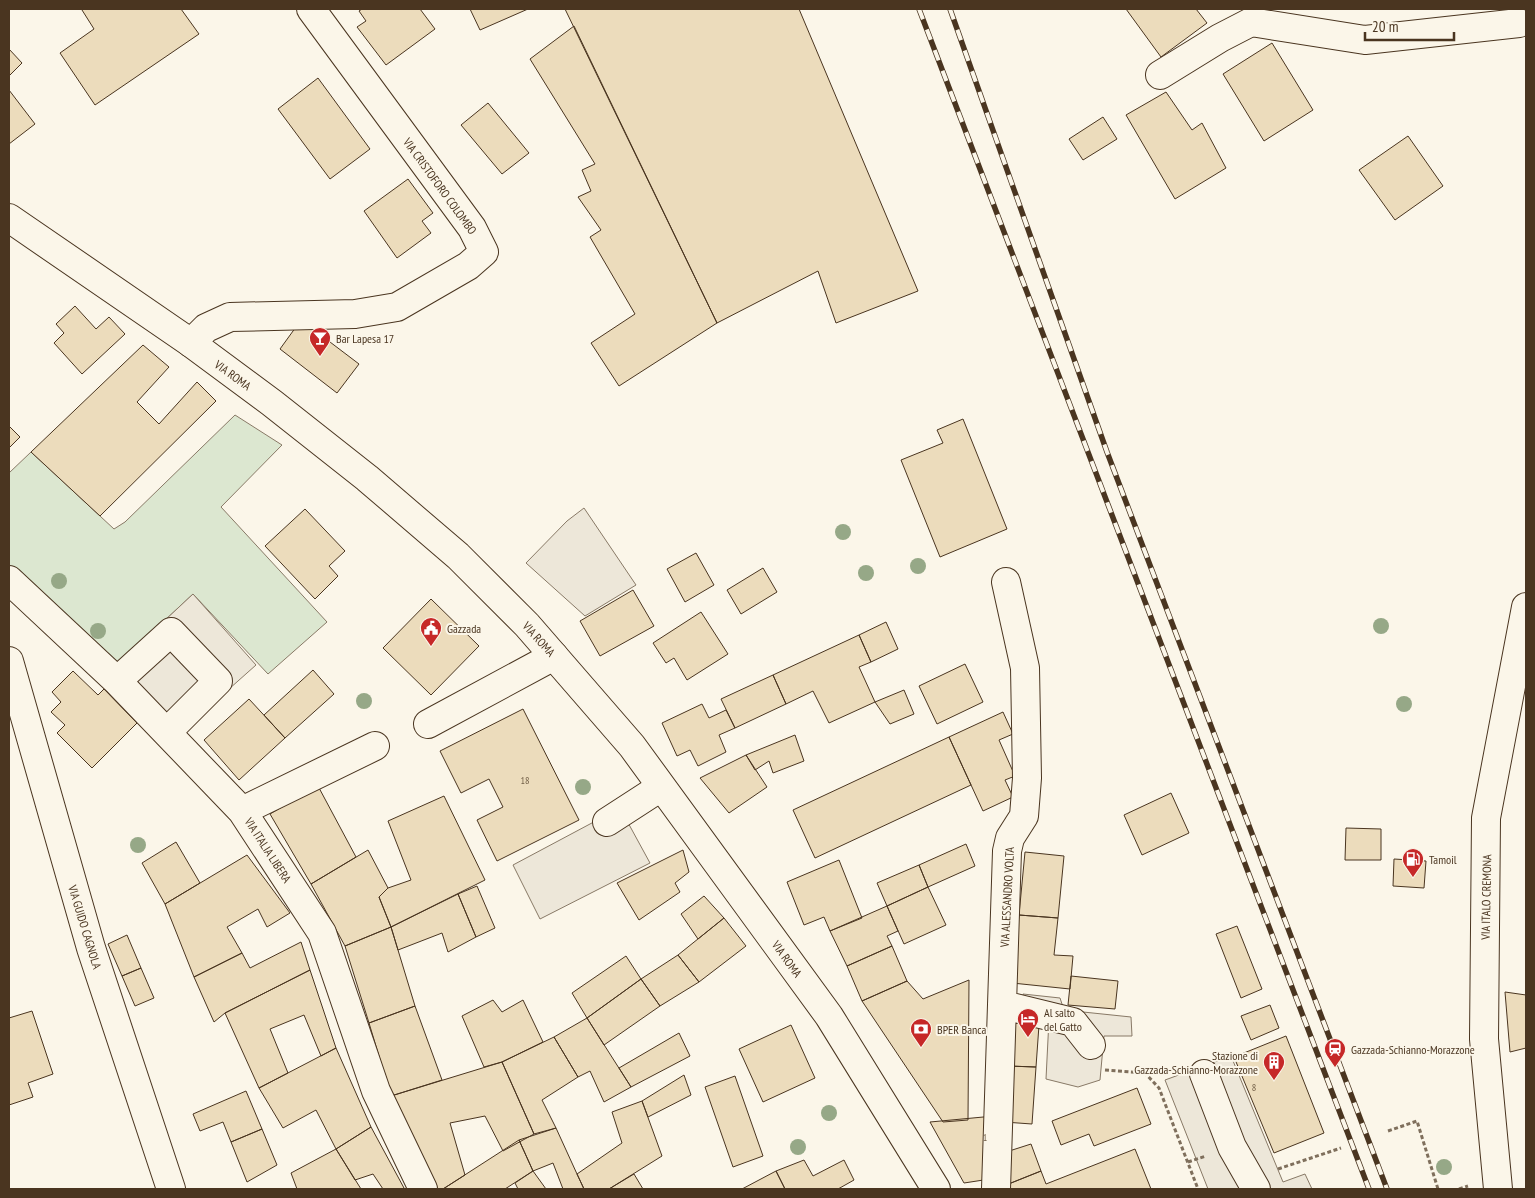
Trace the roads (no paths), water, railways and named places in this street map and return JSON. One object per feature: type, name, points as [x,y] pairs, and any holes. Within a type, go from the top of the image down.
[{"type":"street","name":"VIA CRISTOFORO COLOMBO","points":[[191,344],[206,328],[230,317],[355,314],[396,307],[468,266],[484,252],[472,228],[310,9]]},
{"type":"street","points":[[1160,75],[1220,38],[1251,22],[1365,40],[1518,21]]},
{"type":"street","name":"VIA ROMA","points":[[9,218],[191,344],[272,403],[366,478],[458,556],[554,656],[632,746],[829,1016],[936,1189]]},
{"type":"street","name":"VIA ITALIA LIBERA","points":[[9,580],[117,680],[242,811],[322,933],[376,1091],[423,1189]]},
{"type":"street","name":"VIA ALESSANDRO VOLTA","points":[[996,1189],[1007,850],[1010,838],[1024,816],[1027,778],[1025,668],[1006,582]]},
{"type":"street","name":"VIA ITALO CREMONA","points":[[1498,1189],[1484,1039],[1486,818],[1526,607]]},
{"type":"street","points":[[117,680],[171,632],[218,681],[167,732]]},
{"type":"street","points":[[428,724],[554,656]]},
{"type":"street","name":"VIA GUIDO CAGNOLA","points":[[9,661],[91,948],[171,1189]]},
{"type":"street","points":[[242,811],[375,746]]},
{"type":"street","points":[[607,822],[661,787]]},
{"type":"street","points":[[1003,1006],[1073,1022],[1091,1045]]},
{"type":"street","points":[[1204,1074],[1232,1147],[1252,1184]]},
{"type":"railway","points":[[919,9],[1369,1189]]},
{"type":"railway","points":[[950,9],[1107,452],[1387,1189]]},
{"type":"place","name":"Bar Lapesa 17","points":[[320,357]]},
{"type":"place","name":"Gazzada","points":[[431,647]]},
{"type":"place","name":"Tamoil","points":[[1413,878]]},
{"type":"place","name":"Al salto del Gatto","points":[[1028,1038]]},
{"type":"place","name":"BPER Banca","points":[[921,1048]]},
{"type":"place","name":"Gazzada-Schianno-Morazzone","points":[[1335,1068]]},
{"type":"place","name":"Stazione di Gazzada-Schianno-Morazzone","points":[[1274,1081]]}]
